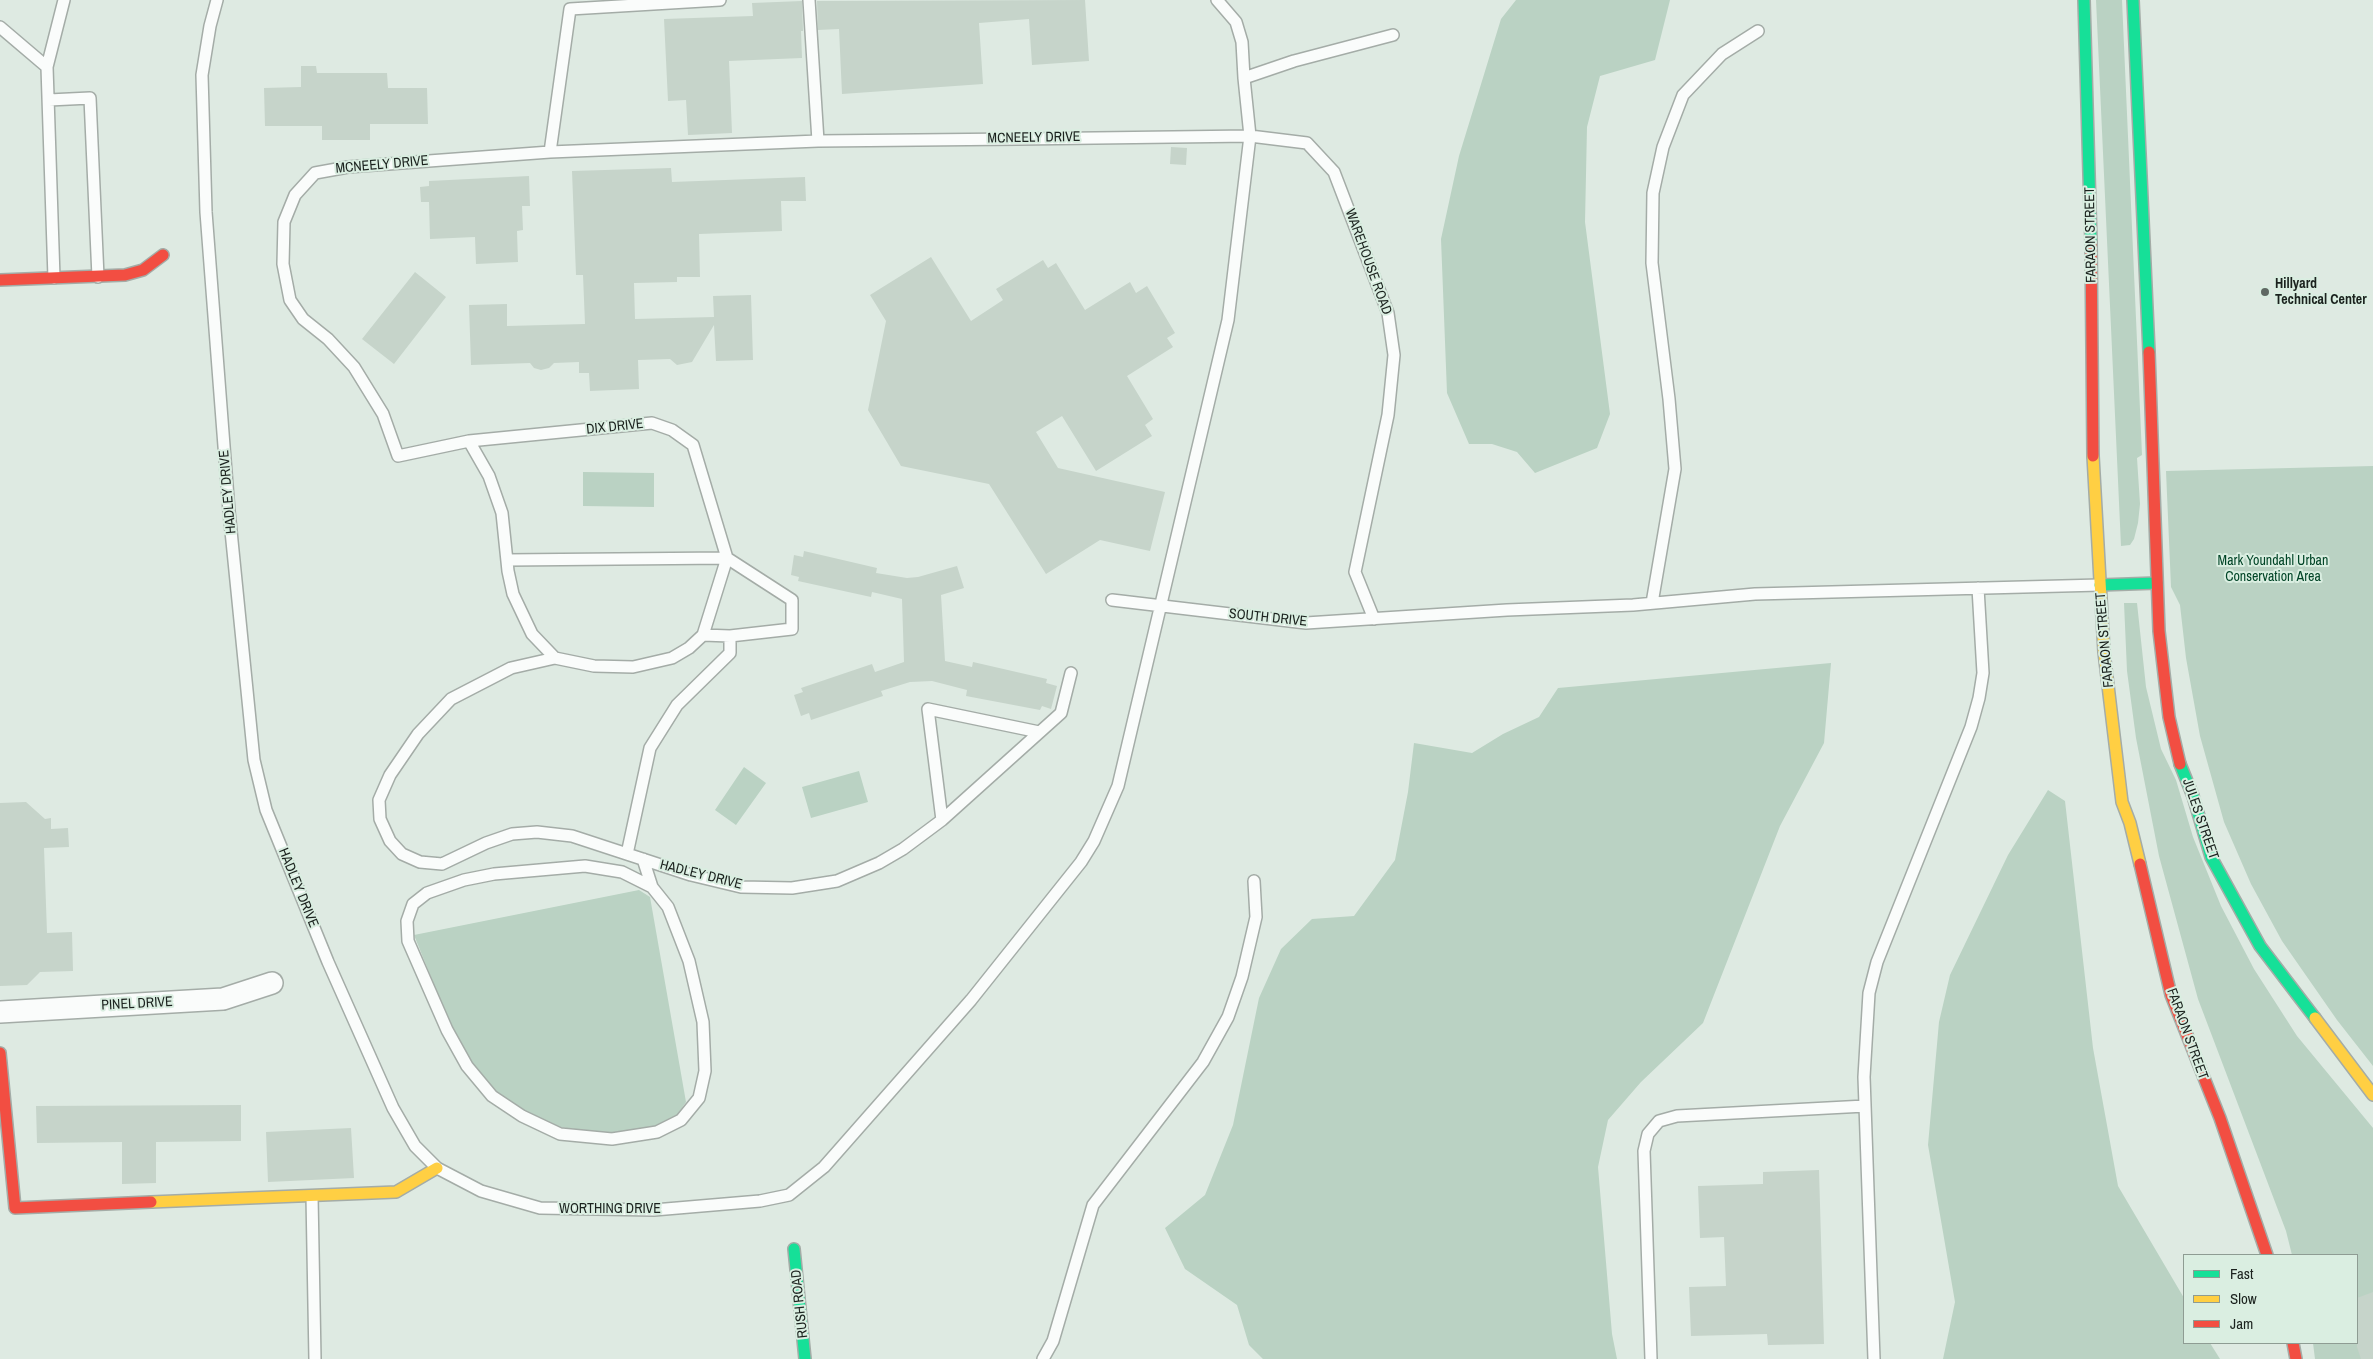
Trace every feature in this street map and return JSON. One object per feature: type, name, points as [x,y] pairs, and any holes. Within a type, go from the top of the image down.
[{"type":"main road","name":"FARAON STREET","points":[[2084,0],[2091,194],[2093,454],[2104,652],[2122,802],[2130,823],[2171,995],[2220,1118],[2267,1254]]},
{"type":"main road","points":[[2100,585],[2157,584],[2145,222],[2133,0]]},
{"type":"main road","points":[[0,280],[125,275],[143,270],[163,256]]},
{"type":"main road","name":"JULES STREET","points":[[2157,584],[2159,632],[2169,717],[2178,759],[2193,796],[2212,857],[2260,946],[2373,1095]]},
{"type":"main road","points":[[0,1053],[15,1208],[396,1192],[437,1168]]},
{"type":"main road","name":"RUSH ROAD","points":[[794,1249],[805,1359]]},
{"type":"main road","points":[[2293,1344],[2296,1359]]},
{"type":"street","name":"PINEL DRIVE","points":[[0,1012],[223,998],[272,983]]},
{"type":"lane","points":[[54,279],[47,67],[64,0]]},
{"type":"lane","name":"HADLEY DRIVE","points":[[217,0],[210,26],[202,75],[206,212],[229,511],[254,760],[266,810],[328,962],[393,1108],[416,1146],[437,1168]]},
{"type":"lane","points":[[550,152],[571,4],[720,0]]},
{"type":"lane","points":[[809,0],[818,142]]},
{"type":"lane","points":[[1162,605],[1228,320],[1250,136],[1242,42],[1236,22],[1217,0]]},
{"type":"lane","points":[[0,26],[47,67]]},
{"type":"lane","points":[[1652,604],[1675,469],[1669,399],[1652,263],[1653,193],[1663,147],[1683,94],[1722,54],[1758,31]]},
{"type":"lane","points":[[1244,78],[1294,61],[1394,35]]},
{"type":"lane","points":[[49,100],[90,98],[98,277]]},
{"type":"lane","name":"MCNEELY DRIVE","points":[[398,456],[383,414],[354,366],[328,339],[302,318],[290,300],[283,264],[284,222],[294,195],[316,173],[348,167],[550,152],[818,142],[1250,136]]},
{"type":"lane","name":"WAREHOUSE ROAD","points":[[1250,136],[1307,143],[1334,172],[1388,313],[1394,355],[1388,415],[1355,572],[1374,619]]},
{"type":"lane","name":"DIX DRIVE","points":[[398,456],[469,441],[652,423],[672,430],[693,445],[727,558]]},
{"type":"lane","points":[[469,441],[489,476],[502,513],[513,594],[532,634],[555,658],[594,666],[633,667],[672,658],[688,648],[703,635],[727,558]]},
{"type":"lane","points":[[507,560],[727,558],[792,600],[792,629],[730,636],[703,635]]},
{"type":"lane","name":"SOUTH DRIVE","points":[[1112,600],[1306,624],[1652,604],[1755,594],[2100,585]]},
{"type":"lane","points":[[1874,1359],[1865,1106],[1865,1035],[1869,993],[1877,962],[1971,727],[1979,698],[1983,673],[1978,588]]},
{"type":"lane","name":"WORTHING DRIVE","points":[[437,1168],[481,1192],[540,1208],[654,1210],[760,1201],[790,1195],[830,1160],[970,1000],[1081,862],[1094,841],[1118,786],[1162,605]]},
{"type":"lane","points":[[627,854],[650,748],[677,706],[730,653],[730,636]]},
{"type":"lane","name":"HADLEY DRIVE","points":[[555,658],[511,668],[451,700],[418,734],[390,774],[379,800],[380,819],[390,841],[402,854],[420,862],[442,864],[486,843],[512,834],[536,832],[572,836],[691,875],[741,887],[792,888],[837,881],[879,863],[903,849],[942,820],[1061,713],[1071,672]]},
{"type":"lane","points":[[942,820],[928,709],[1039,732]]},
{"type":"lane","points":[[643,860],[652,887],[668,907],[689,962],[703,1022],[706,1071],[699,1098],[682,1120],[657,1132],[612,1139],[560,1134],[522,1116],[492,1096],[467,1066],[447,1030],[408,941],[407,921],[413,904],[427,893],[464,880],[494,874],[586,866],[622,872],[652,887]]},
{"type":"lane","points":[[1043,1359],[1053,1341],[1093,1205],[1203,1062],[1228,1017],[1242,977],[1256,917],[1254,881]]},
{"type":"lane","points":[[1651,1359],[1644,1151],[1648,1134],[1659,1121],[1677,1116],[1865,1106]]},
{"type":"lane","points":[[312,1195],[315,1359]]},
{"type":"green space","points":[[1516,0],[1670,0],[1655,60],[1600,76],[1587,127],[1585,222],[1610,414],[1597,448],[1535,473],[1517,452],[1492,444],[1469,444],[1447,393],[1441,239],[1459,156],[1501,19]]},
{"type":"green space","points":[[2096,0],[2122,0],[2142,455],[2137,458],[2140,504],[2138,523],[2134,539],[2130,545],[2121,546]]},
{"type":"green space","name":"Mark Youndahl Urban Conservation Area","points":[[2373,466],[2373,1066],[2337,1020],[2282,941],[2251,884],[2224,822],[2200,736],[2186,658],[2180,605],[2171,587],[2166,471]]},
{"type":"green space","points":[[583,472],[654,473],[654,507],[583,506]]},
{"type":"green space","points":[[2124,603],[2137,603],[2146,687],[2161,749],[2176,780],[2193,837],[2221,906],[2254,969],[2297,1036],[2373,1128],[2373,1359],[2315,1359],[2313,1344],[2358,1344],[2358,1254],[2292,1254],[2286,1231],[2198,999],[2159,856],[2136,738],[2127,671]]},
{"type":"green space","points":[[1831,663],[1824,743],[1780,826],[1703,1023],[1641,1082],[1608,1120],[1598,1167],[1612,1334],[1617,1359],[1263,1359],[1249,1345],[1237,1305],[1185,1269],[1165,1228],[1205,1195],[1233,1125],[1259,998],[1281,949],[1312,919],[1354,916],[1395,860],[1408,792],[1414,743],[1472,753],[1503,734],[1539,717],[1558,688]]},
{"type":"green space","points":[[744,767],[766,783],[736,825],[715,810]]},
{"type":"green space","points":[[859,771],[868,802],[811,818],[802,787]]},
{"type":"green space","points":[[2048,790],[2065,801],[2093,1048],[2118,1186],[2183,1296],[2183,1344],[2211,1344],[2220,1359],[1943,1359],[1955,1302],[1928,1145],[1939,1022],[1950,975],[2008,855]]},
{"type":"green space","points":[[639,890],[650,897],[686,1102],[675,1118],[652,1127],[614,1134],[559,1127],[522,1112],[496,1091],[473,1067],[453,1032],[414,935]]},
{"type":"building","points":[[1085,0],[1089,61],[1032,65],[1029,19],[979,23],[983,84],[842,94],[839,29],[818,30],[817,1]]},
{"type":"building","points":[[802,1],[802,58],[729,61],[732,133],[688,135],[686,100],[668,101],[664,19],[753,16],[752,3]]},
{"type":"building","points":[[301,66],[316,66],[317,73],[387,73],[388,88],[427,88],[428,124],[370,124],[370,140],[322,140],[322,126],[265,126],[264,88],[301,87]]},
{"type":"building","points":[[1171,147],[1187,148],[1186,165],[1170,164]]},
{"type":"building","points":[[671,168],[672,182],[805,177],[806,201],[781,201],[782,231],[699,234],[700,277],[677,277],[677,282],[634,283],[635,319],[714,317],[713,296],[751,295],[753,360],[716,361],[714,325],[692,362],[677,365],[670,359],[638,360],[639,389],[590,391],[589,373],[579,373],[579,362],[554,363],[549,368],[541,370],[534,368],[530,363],[471,365],[469,305],[507,304],[507,326],[585,324],[583,275],[576,275],[572,171]]},
{"type":"building","points":[[529,176],[530,206],[522,206],[523,230],[517,231],[518,262],[476,264],[475,237],[430,239],[429,202],[421,202],[420,187],[429,186],[429,181]]},
{"type":"building","points":[[931,257],[971,321],[1003,300],[996,289],[1043,260],[1048,268],[1056,263],[1085,310],[1130,282],[1136,293],[1147,286],[1175,333],[1167,338],[1173,347],[1127,376],[1153,419],[1145,425],[1152,436],[1096,471],[1062,416],[1036,432],[1058,468],[1165,492],[1150,551],[1100,540],[1046,574],[989,484],[901,466],[868,410],[886,321],[870,295]]},
{"type":"building","points":[[415,272],[446,297],[394,364],[362,339]]},
{"type":"building","points":[[804,551],[877,568],[876,573],[907,578],[918,577],[957,566],[964,588],[941,595],[945,661],[972,667],[973,662],[1047,679],[1046,683],[1057,686],[1051,709],[1042,706],[1040,710],[966,696],[967,690],[932,681],[910,682],[881,691],[883,696],[811,720],[809,713],[801,716],[794,695],[803,692],[801,688],[872,664],[875,672],[904,662],[902,599],[872,592],[871,597],[798,581],[799,577],[791,575],[794,555],[803,557]]},
{"type":"building","points":[[26,802],[45,819],[51,818],[51,829],[68,828],[69,847],[44,848],[47,933],[72,932],[73,971],[40,972],[27,985],[0,986],[0,803]]},
{"type":"building","points":[[241,1105],[241,1141],[156,1142],[156,1183],[122,1184],[122,1142],[37,1143],[36,1106]]},
{"type":"building","points":[[351,1128],[354,1178],[268,1182],[266,1132]]},
{"type":"building","points":[[1819,1170],[1824,1344],[1768,1345],[1767,1334],[1691,1336],[1689,1287],[1726,1286],[1724,1237],[1700,1238],[1698,1186],[1763,1184],[1763,1172]]},
{"type":"building","points":[[2373,1292],[2373,1359],[2361,1359],[2357,1347],[2358,1298]]},
{"type":"traffic: fast","points":[[2084,0],[2091,243]]},
{"type":"traffic: fast","points":[[2133,0],[2149,352]]},
{"type":"traffic: fast","points":[[2100,585],[2157,583]]},
{"type":"traffic: fast","points":[[2180,764],[2193,796],[2211,857],[2260,946],[2315,1018]]},
{"type":"traffic: fast","points":[[794,1249],[805,1359]]},
{"type":"traffic: slow","points":[[2093,456],[2104,652],[2122,802],[2130,823],[2140,864]]},
{"type":"traffic: slow","points":[[2315,1018],[2373,1095]]},
{"type":"traffic: slow","points":[[151,1202],[396,1192],[437,1168]]},
{"type":"traffic: jam","points":[[2091,243],[2093,456]]},
{"type":"traffic: jam","points":[[0,280],[125,275],[143,270],[163,255]]},
{"type":"traffic: jam","points":[[2149,352],[2159,631],[2169,717],[2180,764]]},
{"type":"traffic: jam","points":[[2140,864],[2171,995],[2220,1118],[2267,1254]]},
{"type":"traffic: jam","points":[[0,1053],[15,1208],[151,1202]]},
{"type":"traffic: jam","points":[[2293,1344],[2296,1359]]},
{"type":"place","name":"Hillyard Technical Center","points":[[2265,292]]}]
